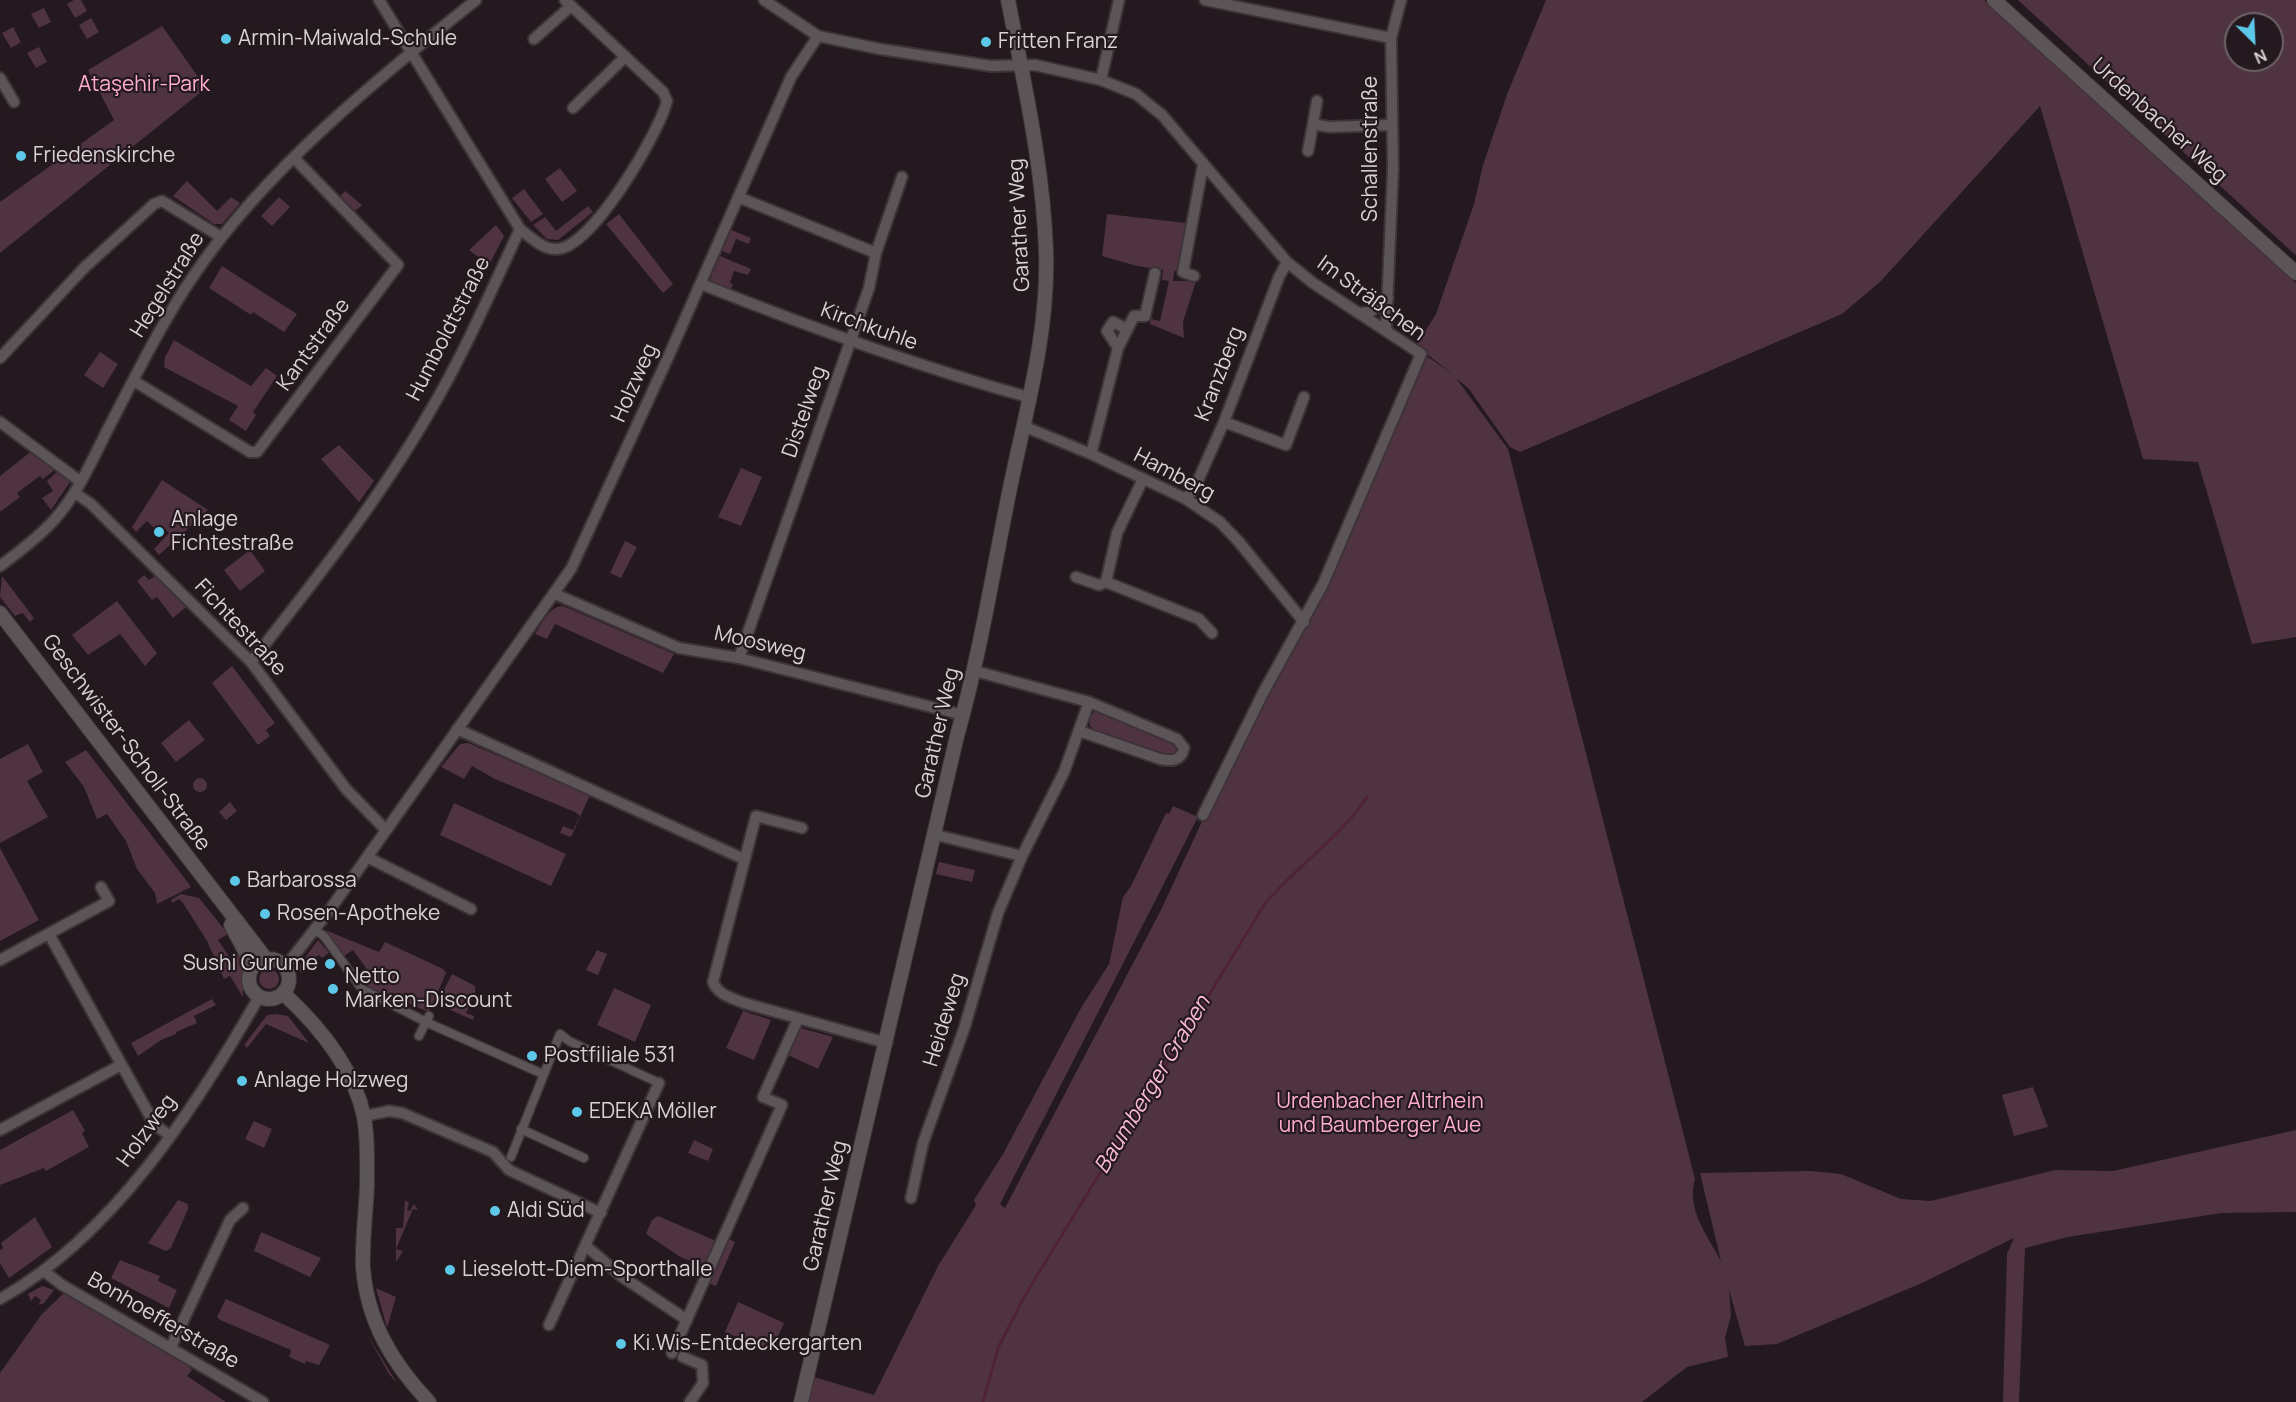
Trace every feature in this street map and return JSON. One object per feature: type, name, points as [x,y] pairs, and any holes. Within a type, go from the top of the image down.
[{"type":"street","points":[[379,0],[409,54],[520,229],[548,248],[558,249],[569,245],[604,211],[645,149],[667,101],[663,92],[568,3],[534,39]]},
{"type":"street","name":"Hegelstraße","points":[[0,566],[55,520],[75,493],[178,300],[221,237],[294,158],[409,54],[476,0]]},
{"type":"street","points":[[764,0],[818,36]]},
{"type":"street","name":"Garather Weg","points":[[801,1402],[975,671],[1043,320],[1046,252],[1036,142],[1008,0]]},
{"type":"street","points":[[1101,80],[1119,0]]},
{"type":"street","points":[[1205,0],[1391,38]]},
{"type":"street","name":"Schallenstraße","points":[[1386,330],[1393,178],[1391,38],[1401,0]]},
{"type":"street","name":"Urdenbacher Weg","points":[[1994,0],[2296,273]]},
{"type":"street","name":"Im Sträßchen","points":[[818,36],[991,66],[1035,65],[1101,80],[1136,94],[1162,115],[1287,262],[1313,284],[1421,354],[1323,584],[1263,693],[1203,815]]},
{"type":"street","name":"Holzweg","points":[[285,967],[315,930],[555,594],[593,525],[791,77],[818,36]]},
{"type":"street","points":[[573,108],[624,57]]},
{"type":"street","points":[[0,78],[14,102]]},
{"type":"street","points":[[1308,151],[1317,101]]},
{"type":"street","points":[[1313,124],[1329,127],[1392,125]]},
{"type":"street","name":"Kantstraße","points":[[134,381],[250,452],[257,452],[398,265],[294,158]]},
{"type":"street","points":[[1194,276],[1183,272],[1203,165]]},
{"type":"street","name":"Distelweg","points":[[739,657],[869,288],[876,253],[902,177]]},
{"type":"street","points":[[738,196],[876,253]]},
{"type":"street","points":[[0,358],[84,268],[154,204],[162,201],[221,237]]},
{"type":"street","name":"Humboldtstraße","points":[[251,662],[330,560],[429,414],[481,316],[520,229]]},
{"type":"street","name":"Kranzberg","points":[[1186,499],[1196,485],[1224,422],[1279,276],[1287,262]]},
{"type":"street","points":[[1091,454],[1118,348],[1134,316],[1146,316],[1155,273]]},
{"type":"street","name":"Kirchkuhle","points":[[701,284],[850,342],[940,373],[1028,397]]},
{"type":"street","points":[[1360,313],[1370,312],[1388,298]]},
{"type":"street","points":[[1118,348],[1107,331],[1113,322],[1127,329]]},
{"type":"street","points":[[1224,422],[1286,445],[1304,397]]},
{"type":"street","points":[[0,422],[81,482]]},
{"type":"street","name":"Hamberg","points":[[1023,426],[1091,454],[1186,499],[1220,522],[1304,622]]},
{"type":"street","points":[[1106,582],[1117,533],[1143,479]]},
{"type":"street","name":"Fichtestraße","points":[[75,493],[91,504],[140,551],[251,662],[346,789],[385,829]]},
{"type":"street","points":[[1076,578],[1099,585],[1106,582],[1199,619],[1212,633]]},
{"type":"street","name":"Moosweg","points":[[555,594],[679,648],[739,657],[963,715]]},
{"type":"street","name":"Geschwister-Scholl-Straße","points":[[0,613],[266,959]]},
{"type":"street","points":[[975,671],[1089,702],[1177,739],[1184,748],[1178,760],[1170,761],[1079,731]]},
{"type":"street","name":"Heideweg","points":[[911,1198],[926,1133],[964,1029],[998,913],[1022,856],[1046,812],[1089,702]]},
{"type":"street","points":[[457,729],[744,859]]},
{"type":"street","points":[[802,828],[756,816],[713,981],[715,987],[719,992],[744,1003],[886,1043]]},
{"type":"street","points":[[936,835],[1022,856]]},
{"type":"street","points":[[367,857],[471,909]]},
{"type":"street","points":[[0,960],[109,901],[101,887]]},
{"type":"street","name":"Geschwister-Scholl-Straße","points":[[219,899],[253,966]]},
{"type":"street","points":[[315,930],[324,936],[362,990],[543,1074]]},
{"type":"street","points":[[49,934],[155,1125],[169,1135]]},
{"type":"street","points":[[266,959],[278,961],[285,967],[289,978],[283,993],[272,999],[259,997],[251,988],[249,981],[253,966],[266,959]]},
{"type":"street","points":[[283,993],[311,1020],[334,1051],[354,1086],[364,1116],[367,1143],[363,1265],[370,1306],[389,1353],[404,1375],[429,1402]]},
{"type":"street","name":"Holzweg","points":[[0,1299],[45,1272],[89,1233],[136,1179],[233,1046],[259,997]]},
{"type":"street","points":[[419,1036],[428,1019]]},
{"type":"street","points":[[690,1402],[703,1383],[702,1365],[677,1355],[687,1320],[782,1105],[763,1097],[798,1019]]},
{"type":"street","points":[[511,1157],[560,1034],[569,1041],[659,1083],[549,1325]]},
{"type":"street","points":[[0,1130],[121,1065]]},
{"type":"street","points":[[364,1116],[389,1111],[402,1113],[493,1152],[509,1170],[601,1213]]},
{"type":"street","points":[[521,1129],[584,1158]]},
{"type":"street","points":[[171,1347],[230,1220],[243,1208]]},
{"type":"street","points":[[585,1246],[621,1276],[687,1320]]},
{"type":"street","name":"Bonhoefferstraße","points":[[45,1272],[62,1285],[263,1402]]},
{"type":"green space","points":[[74,0],[81,0],[87,11],[75,18],[67,4]]},
{"type":"green space","name":"Urdenbacher Altrhein und Baumberger Aue","points":[[1546,0],[1984,0],[2296,283],[2296,637],[2252,644],[2198,462],[2143,459],[2040,106],[1881,281],[1842,314],[1520,452],[1510,447],[1469,389],[1456,378],[1508,449],[1695,1179],[1693,1201],[1699,1222],[1721,1261],[1700,1173],[1811,1171],[1841,1174],[1901,1199],[1931,1201],[2055,1170],[2113,1171],[2296,1130],[2296,1212],[2221,1213],[2068,1237],[2025,1248],[2019,1402],[2003,1402],[2007,1254],[2014,1238],[1922,1283],[1777,1344],[1745,1346],[1729,1290],[1731,1315],[1725,1338],[1728,1357],[1687,1367],[1642,1402],[808,1402],[814,1377],[874,1395],[938,1266],[976,1205],[974,1200],[1003,1154],[1081,1008],[1109,964],[1123,897],[1131,886],[1166,813],[1169,814],[1173,806],[1198,817],[1000,1204],[1005,1208],[1161,910],[1229,763],[1298,630],[1307,628],[1425,355],[1454,375],[1416,346],[1436,314],[1474,204],[1483,165],[1508,92]]},
{"type":"green space","points":[[2018,0],[2296,0],[2296,255]]},
{"type":"green space","points":[[44,8],[51,22],[39,28],[31,14]]},
{"type":"green space","points":[[91,18],[99,32],[87,39],[79,25]]},
{"type":"green space","name":"Ataşehir-Park","points":[[162,26],[206,88],[0,253],[0,202],[114,120],[88,70]]},
{"type":"green space","points":[[13,27],[21,42],[11,48],[2,33]]},
{"type":"green space","points":[[39,47],[47,62],[36,68],[27,53]]},
{"type":"green space","points":[[560,168],[577,191],[562,202],[545,179]]},
{"type":"green space","points":[[187,181],[217,211],[231,197],[240,203],[222,224],[214,224],[173,196]]},
{"type":"green space","points":[[524,189],[543,214],[531,222],[512,198]]},
{"type":"green space","points":[[345,191],[362,205],[355,211],[340,196]]},
{"type":"green space","points":[[279,197],[290,207],[272,226],[261,216]]},
{"type":"green space","points":[[588,206],[593,212],[558,240],[547,239],[533,225],[545,217],[556,231]]},
{"type":"green space","points":[[619,214],[673,284],[663,293],[606,224]]},
{"type":"green space","points":[[1107,214],[1186,223],[1179,268],[1174,272],[1173,281],[1196,281],[1183,322],[1184,338],[1150,324],[1151,319],[1160,321],[1169,281],[1162,280],[1163,270],[1137,266],[1102,256]]},
{"type":"green space","points":[[496,225],[504,236],[489,265],[469,250]]},
{"type":"green space","points":[[731,230],[751,238],[749,244],[736,239],[730,254],[722,251]]},
{"type":"green space","points":[[720,256],[751,269],[748,275],[734,271],[730,291],[714,284],[710,279]]},
{"type":"green space","points":[[222,266],[297,314],[284,332],[253,312],[251,315],[209,288]]},
{"type":"green space","points":[[174,340],[251,386],[266,368],[277,376],[253,412],[256,415],[246,431],[229,420],[238,406],[164,367],[165,357]]},
{"type":"green space","points":[[100,352],[118,364],[103,388],[84,375]]},
{"type":"green space","points":[[339,445],[374,481],[359,502],[321,459]]},
{"type":"green space","points":[[33,450],[57,468],[43,479],[40,476],[17,493],[20,497],[0,512],[0,476]]},
{"type":"green space","points":[[741,468],[762,477],[741,526],[718,517]]},
{"type":"green space","points":[[59,470],[68,477],[70,482],[51,510],[42,498],[53,491],[47,481]]},
{"type":"green space","points":[[162,480],[208,510],[159,555],[154,549],[169,533],[160,524],[155,529],[147,521],[136,532],[132,527]]},
{"type":"green space","points":[[625,541],[637,547],[621,578],[610,573]]},
{"type":"green space","points":[[250,550],[265,571],[240,591],[224,570]]},
{"type":"green space","points":[[144,575],[149,580],[155,576],[186,607],[173,618],[157,597],[152,600],[137,581]]},
{"type":"green space","points":[[2,576],[34,618],[30,622],[23,613],[15,616],[0,597]]},
{"type":"green space","points":[[117,601],[157,653],[145,666],[120,634],[88,655],[72,635]]},
{"type":"green space","points":[[563,606],[674,654],[663,673],[555,624],[547,639],[535,634],[553,609]]},
{"type":"green space","points":[[232,666],[275,723],[266,730],[270,736],[258,745],[212,683]]},
{"type":"green space","points":[[1096,710],[1169,740],[1177,746],[1176,753],[1166,754],[1094,730],[1090,726],[1089,718]]},
{"type":"green space","points":[[189,720],[205,740],[176,762],[161,743]]},
{"type":"green space","points":[[468,743],[590,795],[571,837],[560,833],[563,826],[573,830],[580,816],[575,812],[495,779],[472,766],[464,779],[441,767],[460,744]]},
{"type":"green space","points":[[28,744],[43,772],[27,781],[48,817],[0,843],[0,759]]},
{"type":"green space","points":[[86,750],[191,887],[157,904],[155,893],[137,869],[126,841],[107,814],[97,819],[84,787],[65,762]]},
{"type":"green space","points":[[197,778],[203,778],[207,785],[203,792],[197,792],[193,788],[193,782]]},
{"type":"green space","points":[[230,802],[237,811],[226,820],[219,812]]},
{"type":"green space","points":[[454,803],[566,854],[551,886],[440,835]]},
{"type":"green space","points":[[0,848],[39,920],[0,941]]},
{"type":"green space","points":[[939,862],[975,870],[972,882],[936,874]]},
{"type":"green space","points":[[181,894],[199,898],[228,934],[218,940],[230,958],[240,952],[243,960],[243,997],[230,976],[224,979],[207,941],[183,903],[179,899],[172,903],[171,900]]},
{"type":"green space","points":[[325,930],[379,952],[385,942],[443,969],[446,973],[429,1012],[368,987],[363,981],[371,975],[353,950],[344,956]]},
{"type":"green space","points":[[318,940],[329,953],[322,958],[319,955],[307,964],[309,967],[301,973],[298,967]]},
{"type":"green space","points":[[597,950],[607,954],[598,975],[586,970]]},
{"type":"green space","points":[[265,969],[273,969],[279,975],[279,983],[273,989],[265,989],[259,983],[259,975]]},
{"type":"green space","points":[[452,974],[475,986],[475,993],[466,1013],[474,1016],[473,1020],[437,1004]]},
{"type":"green space","points":[[614,988],[651,1005],[635,1042],[597,1025]]},
{"type":"green space","points":[[212,999],[216,1005],[194,1016],[197,1023],[161,1040],[138,1056],[131,1043]]},
{"type":"green space","points":[[743,1011],[771,1020],[754,1060],[726,1048]]},
{"type":"green space","points":[[267,1015],[288,1016],[309,1043],[266,1024],[247,1048],[244,1045]]},
{"type":"green space","points":[[800,1028],[833,1037],[818,1069],[788,1055]]},
{"type":"green space","points":[[2033,1087],[2048,1127],[2014,1136],[2002,1095]]},
{"type":"green space","points":[[73,1110],[85,1131],[82,1133],[89,1147],[46,1171],[44,1168],[0,1185],[0,1150]]},
{"type":"green space","points":[[254,1121],[272,1129],[264,1148],[245,1139]]},
{"type":"green space","points":[[694,1140],[713,1149],[708,1161],[688,1153]]},
{"type":"green space","points":[[178,1200],[188,1204],[188,1209],[171,1248],[166,1251],[148,1243]]},
{"type":"green space","points":[[405,1200],[409,1203],[407,1210],[410,1211],[414,1204],[418,1210],[413,1209],[396,1249],[396,1228],[403,1228]]},
{"type":"green space","points":[[658,1216],[716,1241],[705,1265],[682,1258],[646,1234],[652,1220]]},
{"type":"green space","points":[[35,1217],[52,1247],[9,1278],[0,1263],[0,1250],[3,1248],[1,1243]]},
{"type":"green space","points":[[261,1232],[321,1258],[310,1277],[254,1251]]},
{"type":"green space","points":[[728,1239],[735,1242],[716,1286],[708,1283]]},
{"type":"green space","points":[[396,1249],[403,1251],[396,1262]]},
{"type":"green space","points":[[120,1260],[160,1276],[158,1281],[177,1290],[169,1308],[111,1278]]},
{"type":"green space","points":[[42,1286],[54,1290],[44,1303],[38,1305],[41,1300],[35,1296],[31,1301],[28,1294]]},
{"type":"green space","points":[[376,1288],[396,1297],[387,1328]]},
{"type":"green space","points":[[64,1293],[170,1352],[192,1370],[187,1376],[226,1402],[0,1402],[0,1373],[42,1314]]},
{"type":"green space","points":[[226,1299],[330,1345],[319,1365],[306,1361],[305,1364],[289,1357],[291,1350],[220,1320],[217,1317]]},
{"type":"green space","points":[[738,1302],[784,1323],[771,1352],[725,1332]]},
{"type":"green space","points":[[365,1331],[397,1383],[389,1374]]},
{"type":"waterway","name":"Baumberger Graben","points":[[983,1402],[998,1348],[1024,1297],[1264,905],[1343,827],[1367,797]]},
{"type":"place","name":"Armin-Maiwald-Schule","points":[[226,39]]},
{"type":"place","name":"Fritten Franz","points":[[986,42]]},
{"type":"place","name":"Friedenskirche","points":[[21,156]]},
{"type":"place","name":"Anlage Fichtestraße","points":[[159,532]]},
{"type":"place","name":"Barbarossa","points":[[235,881]]},
{"type":"place","name":"Rosen-Apotheke","points":[[265,914]]},
{"type":"place","name":"Sushi Gurume","points":[[330,964]]},
{"type":"place","name":"Netto Marken-Discount","points":[[333,989]]},
{"type":"place","name":"Postfiliale 531","points":[[532,1056]]},
{"type":"place","name":"Anlage Holzweg","points":[[242,1081]]},
{"type":"place","name":"EDEKA Möller","points":[[577,1112]]},
{"type":"place","name":"Aldi Süd","points":[[495,1211]]},
{"type":"place","name":"Lieselott-Diem-Sporthalle","points":[[450,1270]]},
{"type":"place","name":"Ki.Wis-Entdeckergarten","points":[[621,1344]]}]
